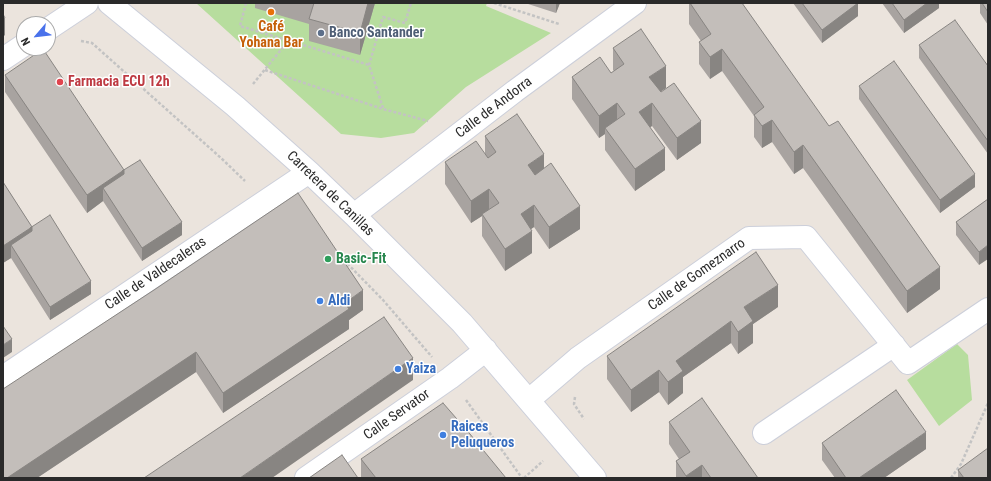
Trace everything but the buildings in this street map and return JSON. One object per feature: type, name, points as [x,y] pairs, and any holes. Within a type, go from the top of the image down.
[{"type":"street","points":[[56,23],[87,3]]},
{"type":"street","name":"Carretera de Canillas","points":[[109,3],[235,106],[354,215],[462,323],[595,478]]},
{"type":"street","name":"Calle de Andorra","points":[[354,215],[504,100],[635,3]]},
{"type":"street","points":[[3,59],[16,50]]},
{"type":"street","name":"Calle de Valdecaleras","points":[[3,377],[308,172]]},
{"type":"street","name":"Calle de Gomeznarro","points":[[529,400],[578,358],[749,238],[806,236],[908,363],[988,309]]},
{"type":"street","points":[[764,433],[894,345]]},
{"type":"street","name":"Calle Servator","points":[[306,478],[450,378],[486,350]]},
{"type":"path","points":[[246,3],[240,26],[369,65]]},
{"type":"path","points":[[383,109],[369,65],[383,17],[405,23],[411,3]]},
{"type":"path","points":[[494,3],[591,35]]},
{"type":"path","points":[[56,37],[62,45],[79,40],[92,43],[221,158],[265,201]]},
{"type":"path","points":[[235,106],[289,40]]},
{"type":"path","points":[[265,70],[383,109],[420,119]]},
{"type":"path","points":[[336,252],[383,300],[450,378],[522,478]]},
{"type":"path","points":[[951,478],[961,464],[988,403]]},
{"type":"green space","points":[[196,3],[487,3],[486,6],[551,33],[466,87],[414,133],[381,138],[341,134]]},
{"type":"green space","points":[[957,344],[968,355],[972,400],[939,426],[907,380]]},
{"type":"place","name":"Café Yohana Bar","points":[[271,12]]},
{"type":"place","name":"Banco Santander","points":[[321,33]]},
{"type":"place","name":"Farmacia ECU 12h","points":[[60,82]]},
{"type":"place","name":"Basic-Fit","points":[[328,259]]},
{"type":"place","name":"Aldi","points":[[320,301]]},
{"type":"place","name":"Yaiza","points":[[398,369]]},
{"type":"place","name":"Raices Peluqueros","points":[[443,435]]}]
